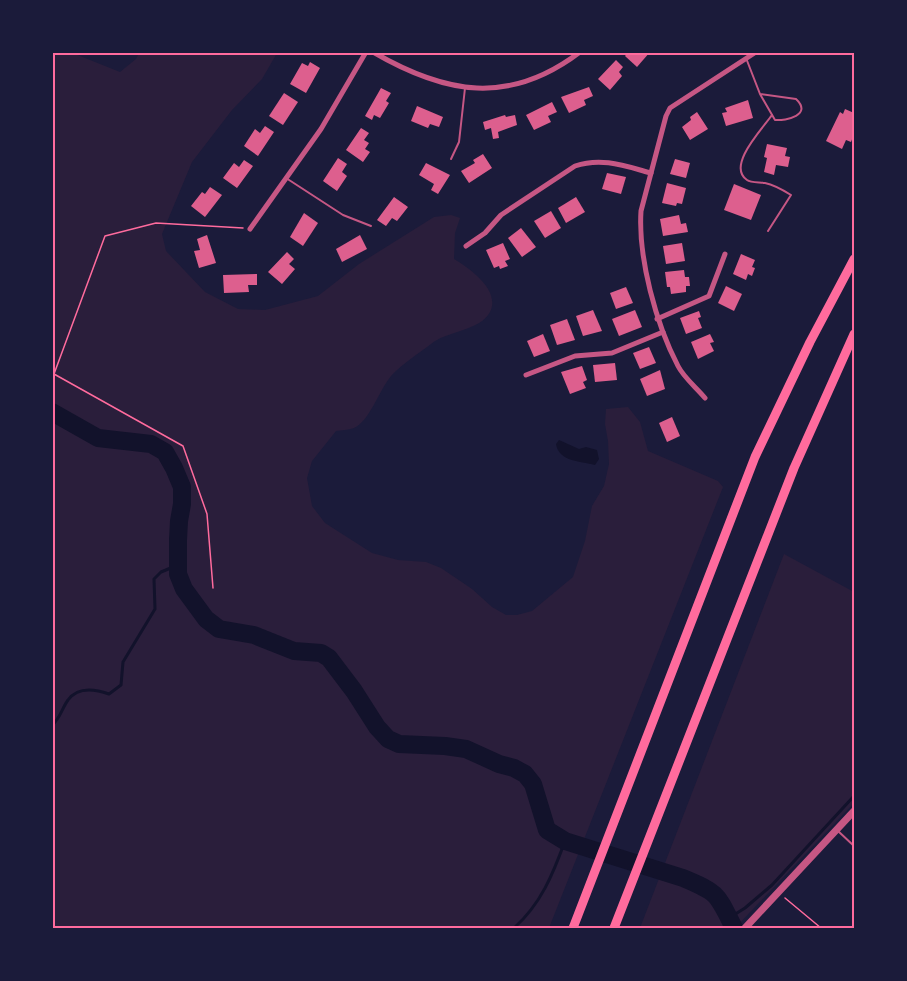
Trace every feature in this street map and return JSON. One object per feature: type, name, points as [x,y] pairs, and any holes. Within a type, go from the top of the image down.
[{"type":"highway","points":[[573,928],[755,457],[810,342],[855,259]]},
{"type":"highway","points":[[614,928],[794,468],[855,334]]},
{"type":"street","points":[[250,229],[321,129],[366,52]]},
{"type":"street","points":[[373,52],[422,78],[465,88],[503,87],[525,82],[547,74],[580,52]]},
{"type":"street","points":[[705,398],[679,369],[657,319],[652,304],[640,227],[641,211],[670,108],[756,52]]},
{"type":"street","points":[[466,246],[485,232],[501,215],[575,166],[587,162],[604,161],[651,173]]},
{"type":"street","points":[[657,319],[709,296],[725,254]]},
{"type":"street","points":[[526,375],[575,356],[612,353],[663,332]]},
{"type":"street","points":[[745,928],[855,811]]},
{"type":"lane","points":[[746,58],[760,94],[775,120],[792,119],[801,109],[796,99],[760,94]]},
{"type":"lane","points":[[451,159],[459,142],[465,88]]},
{"type":"lane","points":[[768,231],[791,195],[772,185],[747,180],[742,175],[739,166],[742,157],[772,115]]},
{"type":"lane","points":[[286,178],[343,215],[370,226]]},
{"type":"lane","points":[[836,829],[855,846]]},
{"type":"path","points":[[213,588],[207,514],[183,446],[54,374],[105,236],[156,223],[250,229]]},
{"type":"path","points":[[777,892],[820,928]]},
{"type":"shaded area","points":[[52,53],[75,54],[120,72],[136,59],[139,53],[277,53],[262,79],[232,110],[192,162],[162,234],[166,251],[205,292],[238,309],[265,310],[318,296],[359,264],[434,217],[451,215],[460,218],[455,233],[454,259],[475,274],[487,288],[492,304],[490,312],[479,323],[437,340],[400,367],[391,376],[365,419],[354,428],[336,431],[312,461],[307,478],[312,506],[325,523],[372,553],[398,560],[426,562],[441,568],[472,589],[492,607],[506,615],[517,615],[532,611],[573,577],[585,541],[592,506],[604,486],[609,464],[605,424],[606,409],[628,407],[640,422],[648,451],[718,481],[723,487],[549,928],[53,928]]},
{"type":"shaded area","points":[[559,440],[579,449],[586,447],[597,450],[599,459],[595,465],[566,458],[558,450],[556,444]]},
{"type":"shaded area","points":[[784,554],[854,592],[854,803],[735,928],[640,928]]},
{"type":"building","points":[[628,52],[650,52],[637,67],[625,56]]},
{"type":"building","points":[[616,60],[623,67],[619,72],[622,76],[610,90],[598,79]]},
{"type":"building","points":[[310,62],[320,68],[306,93],[290,84],[302,63],[308,66]]},
{"type":"building","points":[[589,87],[593,96],[584,100],[586,105],[569,113],[561,97]]},
{"type":"building","points":[[381,88],[391,93],[386,101],[389,103],[380,118],[374,115],[372,120],[365,116]]},
{"type":"building","points":[[284,93],[298,102],[283,125],[269,116]]},
{"type":"building","points":[[748,100],[753,118],[726,126],[722,113],[727,112],[725,108]]},
{"type":"building","points":[[552,102],[557,112],[548,116],[551,122],[534,130],[526,115]]},
{"type":"building","points":[[417,106],[443,117],[439,127],[430,124],[428,128],[411,121]]},
{"type":"building","points":[[845,109],[854,113],[854,134],[851,142],[846,140],[842,149],[826,141],[840,112],[843,114]]},
{"type":"building","points":[[697,112],[708,129],[690,140],[682,127]]},
{"type":"building","points":[[505,115],[506,117],[515,115],[517,125],[498,132],[499,138],[493,139],[491,128],[485,130],[483,122]]},
{"type":"building","points":[[265,126],[274,132],[258,156],[244,146],[255,129],[260,133]]},
{"type":"building","points":[[361,128],[369,133],[364,140],[369,143],[365,149],[370,152],[363,162],[346,150]]},
{"type":"building","points":[[767,144],[787,148],[785,156],[790,157],[788,167],[776,165],[774,175],[764,172]]},
{"type":"building","points":[[483,154],[492,168],[469,183],[461,171],[475,163],[473,160]]},
{"type":"building","points":[[338,158],[347,164],[342,172],[347,176],[337,191],[323,181]]},
{"type":"building","points":[[675,159],[690,163],[686,178],[670,174]]},
{"type":"building","points":[[244,160],[253,166],[237,188],[223,178],[234,163],[239,167]]},
{"type":"building","points":[[426,163],[450,175],[438,194],[431,190],[434,184],[419,175]]},
{"type":"building","points":[[607,173],[626,177],[621,194],[602,189]]},
{"type":"building","points":[[667,183],[686,188],[682,204],[677,203],[676,206],[662,203]]},
{"type":"building","points":[[734,184],[761,195],[751,220],[724,210]]},
{"type":"building","points":[[210,187],[222,195],[205,217],[191,206],[202,192],[205,194]]},
{"type":"building","points":[[394,197],[408,207],[397,221],[392,218],[386,226],[377,220]]},
{"type":"building","points":[[576,197],[585,212],[566,223],[558,208]]},
{"type":"building","points":[[551,211],[561,228],[545,238],[534,221]]},
{"type":"building","points":[[304,213],[318,223],[303,246],[290,237]]},
{"type":"building","points":[[679,215],[681,224],[686,223],[688,232],[663,236],[660,219]]},
{"type":"building","points":[[521,228],[536,247],[522,257],[508,238]]},
{"type":"building","points":[[207,235],[216,263],[199,268],[194,251],[200,250],[197,239]]},
{"type":"building","points":[[360,235],[367,249],[342,262],[336,249]]},
{"type":"building","points":[[503,243],[510,259],[505,261],[508,266],[500,269],[499,266],[494,268],[486,250]]},
{"type":"building","points":[[682,243],[685,261],[666,264],[663,246]]},
{"type":"building","points":[[287,252],[294,259],[289,264],[295,269],[282,284],[268,272]]},
{"type":"building","points":[[741,254],[755,260],[752,276],[748,274],[746,280],[733,274]]},
{"type":"building","points":[[684,270],[685,277],[689,277],[690,286],[686,286],[686,292],[671,294],[670,287],[667,287],[665,272]]},
{"type":"building","points":[[257,274],[257,285],[248,285],[249,292],[224,293],[223,275]]},
{"type":"building","points":[[726,286],[742,294],[734,311],[718,303]]},
{"type":"building","points":[[626,287],[633,303],[616,309],[610,293]]},
{"type":"building","points":[[593,310],[602,331],[583,336],[576,316]]},
{"type":"building","points":[[635,310],[642,327],[619,336],[612,319]]},
{"type":"building","points":[[699,311],[701,317],[698,318],[702,328],[686,334],[680,318]]},
{"type":"building","points":[[567,319],[575,340],[557,345],[550,325]]},
{"type":"building","points":[[543,334],[550,351],[534,357],[527,341]]},
{"type":"building","points":[[710,334],[714,342],[710,343],[714,351],[698,359],[691,342]]},
{"type":"building","points":[[649,347],[656,363],[640,369],[633,353]]},
{"type":"building","points":[[615,363],[617,380],[595,382],[593,365]]},
{"type":"building","points":[[582,366],[587,380],[583,382],[586,388],[570,394],[561,372]]},
{"type":"building","points":[[660,370],[665,389],[647,396],[640,379]]},
{"type":"building","points":[[672,417],[680,436],[667,442],[659,423]]},
{"type":"waterway","points":[[52,412],[98,438],[151,444],[165,452],[182,487],[178,574],[184,589],[206,619],[219,629],[254,635],[294,651],[321,653],[329,658],[377,727],[388,739],[399,744],[466,749],[525,774],[533,784],[547,830],[565,841],[683,878],[704,887],[720,901],[734,928]]},
{"type":"waterway","points":[[52,725],[68,700],[77,692],[93,690],[109,694],[121,685],[123,662],[155,609],[154,579],[161,572],[178,565]]},
{"type":"waterway","points":[[729,918],[745,908],[772,885],[854,796]]},
{"type":"waterway","points":[[514,928],[539,899],[551,877],[565,841]]}]
